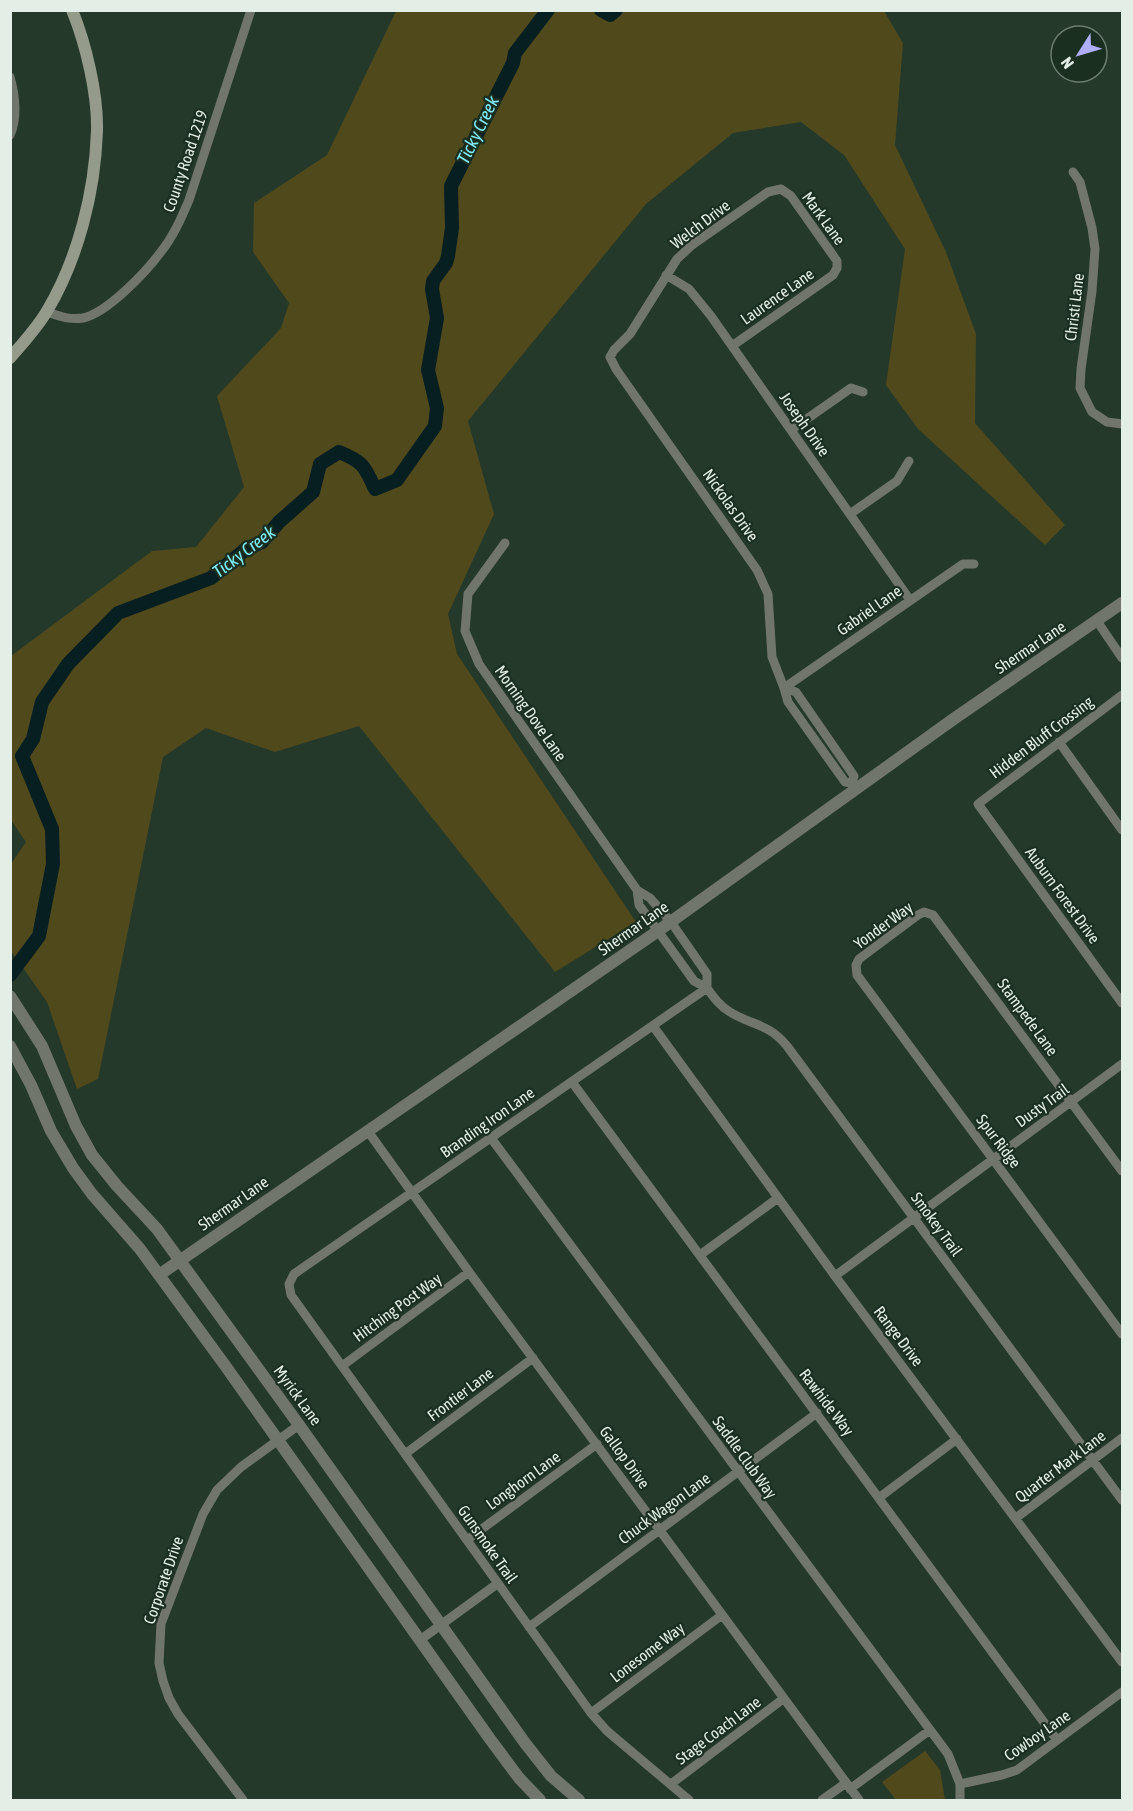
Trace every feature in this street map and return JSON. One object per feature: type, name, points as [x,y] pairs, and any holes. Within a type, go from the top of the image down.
[{"type":"main road","points":[[10,358],[46,312],[61,285],[77,242],[92,182],[97,129],[91,76],[79,27],[72,10]]},
{"type":"street","name":"County Road 1219","points":[[46,312],[67,319],[85,318],[107,306],[160,254],[176,229],[189,200],[251,10]]},
{"type":"street","points":[[10,77],[13,87],[15,122],[10,135]]},
{"type":"street","name":"Christi Lane","points":[[1073,172],[1080,182],[1095,241],[1092,291],[1080,388],[1092,412],[1107,422],[1122,424]]},
{"type":"street","name":"Mark Lane","points":[[781,189],[791,196],[837,261],[837,268]]},
{"type":"street","name":"Welch Drive","points":[[610,357],[630,334],[677,259],[692,245],[768,192],[781,189]]},
{"type":"street","name":"Laurence Lane","points":[[732,346],[833,275],[837,268]]},
{"type":"street","name":"Joseph Drive","points":[[666,275],[689,289],[732,346],[910,600]]},
{"type":"street","name":"Nickolas Drive","points":[[610,357],[616,369],[757,570],[769,600],[772,657],[784,688],[796,692],[855,776],[854,786]]},
{"type":"street","points":[[791,430],[851,388],[863,392]]},
{"type":"street","points":[[850,514],[897,481],[909,461]]},
{"type":"street","name":"Morning Dove Lane","points":[[505,543],[468,594],[465,631],[479,664],[637,890],[650,898],[671,922]]},
{"type":"street","name":"Gabriel Lane","points":[[784,688],[963,564],[974,564]]},
{"type":"street","name":"Shermar Lane","points":[[159,1275],[671,922],[854,786],[1122,603]]},
{"type":"street","points":[[1097,621],[1122,658]]},
{"type":"street","name":"Hidden Bluff Crossing","points":[[978,804],[1122,695]]},
{"type":"street","points":[[1059,742],[1122,830]]},
{"type":"street","name":"Auburn Forest Drive","points":[[978,804],[1122,1003]]},
{"type":"street","name":"Morning Dove Lane","points":[[637,890],[639,905],[658,931]]},
{"type":"street","name":"Yonder Way","points":[[856,965],[863,955],[918,915],[924,912],[930,913]]},
{"type":"street","name":"Stampede Lane","points":[[930,913],[939,920],[1122,1171]]},
{"type":"street","name":"Smokey Trail","points":[[671,922],[707,974],[707,988]]},
{"type":"street","name":"Smokey Trail","points":[[658,931],[693,981],[707,988],[728,1011],[761,1024],[781,1039],[1122,1500]]},
{"type":"street","name":"Spur Ridge","points":[[856,965],[857,975],[1122,1334]]},
{"type":"street","name":"Branding Iron Lane","points":[[289,1284],[294,1274],[707,988]]},
{"type":"street","name":"Myrick Lane","points":[[14,1001],[42,1046],[76,1126],[92,1155],[157,1229],[544,1767],[579,1800]]},
{"type":"street","name":"Range Drive","points":[[652,1026],[1122,1662]]},
{"type":"street","points":[[10,1046],[32,1085],[51,1131],[73,1168],[92,1194],[140,1249],[505,1760],[540,1800]]},
{"type":"street","name":"Dusty Trail","points":[[835,1276],[1122,1064]]},
{"type":"street","name":"Rawhide Way","points":[[572,1082],[1057,1740]]},
{"type":"street","name":"Gallop Drive","points":[[367,1130],[469,1272],[859,1800]]},
{"type":"street","name":"Saddle Club Way","points":[[491,1138],[948,1754],[960,1784],[960,1800]]},
{"type":"street","points":[[700,1255],[778,1198]]},
{"type":"street","name":"Hitching Post Way","points":[[342,1366],[469,1272]]},
{"type":"street","name":"Gunsmoke Trail","points":[[289,1284],[291,1295],[591,1713],[607,1731],[689,1800]]},
{"type":"street","name":"Frontier Lane","points":[[405,1454],[533,1358]]},
{"type":"street","name":"Chuck Wagon Lane","points":[[529,1626],[817,1413]]},
{"type":"street","name":"Corporate Drive","points":[[243,1800],[178,1714],[169,1698],[161,1673],[159,1634],[164,1614],[207,1506],[217,1491],[233,1474],[299,1425]]},
{"type":"street","name":"Quarter Mark Lane","points":[[1016,1518],[1122,1438]]},
{"type":"street","points":[[880,1497],[957,1439]]},
{"type":"street","name":"Longhorn Lane","points":[[466,1540],[597,1444]]},
{"type":"street","points":[[420,1640],[497,1584]]},
{"type":"street","name":"Lonesome Way","points":[[591,1713],[722,1615]]},
{"type":"street","name":"Cowboy Lane","points":[[960,1784],[1017,1770],[1122,1692]]},
{"type":"street","name":"Stage Coach Lane","points":[[671,1784],[783,1699]]},
{"type":"street","points":[[822,1800],[848,1786],[930,1731]]},
{"type":"shaded area","points":[[396,11],[884,11],[903,43],[895,145],[946,252],[976,334],[975,423],[1065,525],[1045,545],[918,429],[886,385],[905,249],[844,155],[801,122],[733,133],[646,204],[468,421],[494,514],[448,614],[457,654],[636,922],[555,972],[359,726],[275,752],[206,728],[163,757],[98,1079],[77,1089],[47,1002],[11,951],[11,864],[26,842],[11,820],[11,656],[152,551],[196,547],[244,487],[217,396],[281,328],[289,303],[253,252],[254,203],[327,155]]},
{"type":"shaded area","points":[[925,1751],[940,1770],[945,1800],[896,1800],[882,1782]]},
{"type":"waterway","name":"Ticky Creek","points":[[10,975],[39,936],[53,864],[52,829],[22,756],[33,739],[42,702],[68,664],[118,613],[211,578],[246,549],[262,542],[279,522],[313,492],[320,464],[339,452],[362,465],[375,489],[397,480],[435,426],[437,408],[428,370],[437,318],[432,289],[433,281],[446,263],[448,256],[452,228],[451,186],[513,63],[515,53],[548,10]]},
{"type":"waterway","name":"Ticky Creek","points":[[601,10],[610,15],[616,10]]}]
